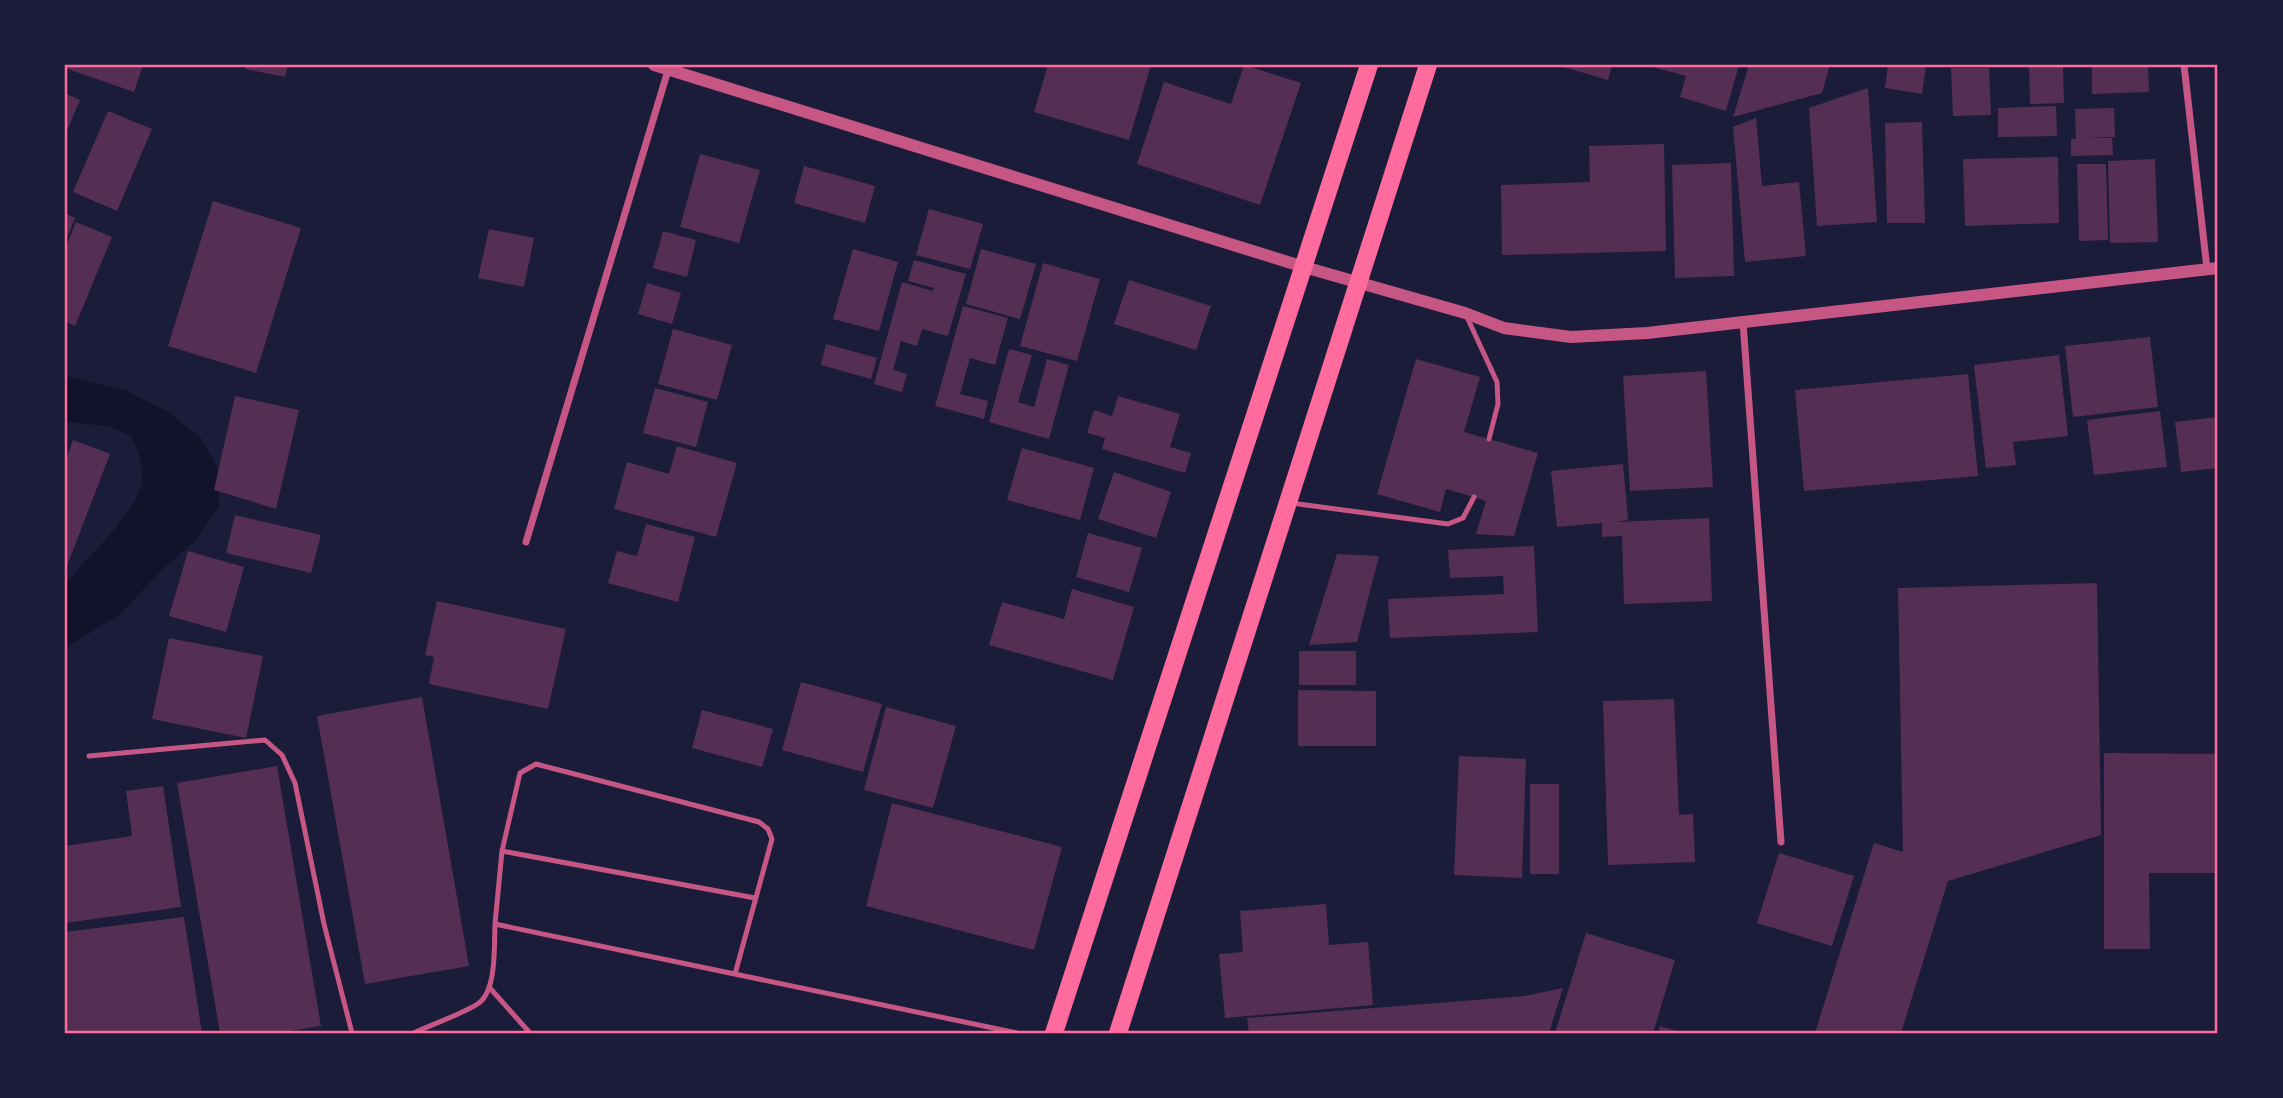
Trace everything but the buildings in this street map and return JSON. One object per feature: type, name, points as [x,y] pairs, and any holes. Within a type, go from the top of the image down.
[{"type":"main road","points":[[1054,1033],[1369,65]]},
{"type":"main road","points":[[1118,1033],[1428,65]]},
{"type":"street","points":[[654,65],[669,67],[1304,267],[1465,313],[1504,328],[1571,337],[1647,333],[2212,268],[2184,65]]},
{"type":"street","points":[[526,542],[669,67]]},
{"type":"street","points":[[1743,322],[1781,842]]},
{"type":"lane","points":[[1465,313],[1497,382],[1498,404],[1489,439]]},
{"type":"lane","points":[[1288,503],[1448,524],[1463,518],[1474,497]]},
{"type":"lane","points":[[89,756],[265,740],[282,755],[295,783],[324,924],[352,1033]]},
{"type":"lane","points":[[414,1033],[480,1002],[489,987],[494,961],[502,851],[520,773],[536,764],[759,822],[768,829],[772,839],[735,974]]},
{"type":"lane","points":[[502,851],[755,898]]},
{"type":"lane","points":[[495,924],[1017,1033]]},
{"type":"lane","points":[[489,987],[530,1033]]},
{"type":"shaded area","points":[[65,376],[127,391],[168,412],[201,438],[218,469],[219,506],[195,541],[163,569],[119,615],[65,648],[65,584],[128,512],[140,490],[142,476],[132,436],[108,426],[65,422]]}]
